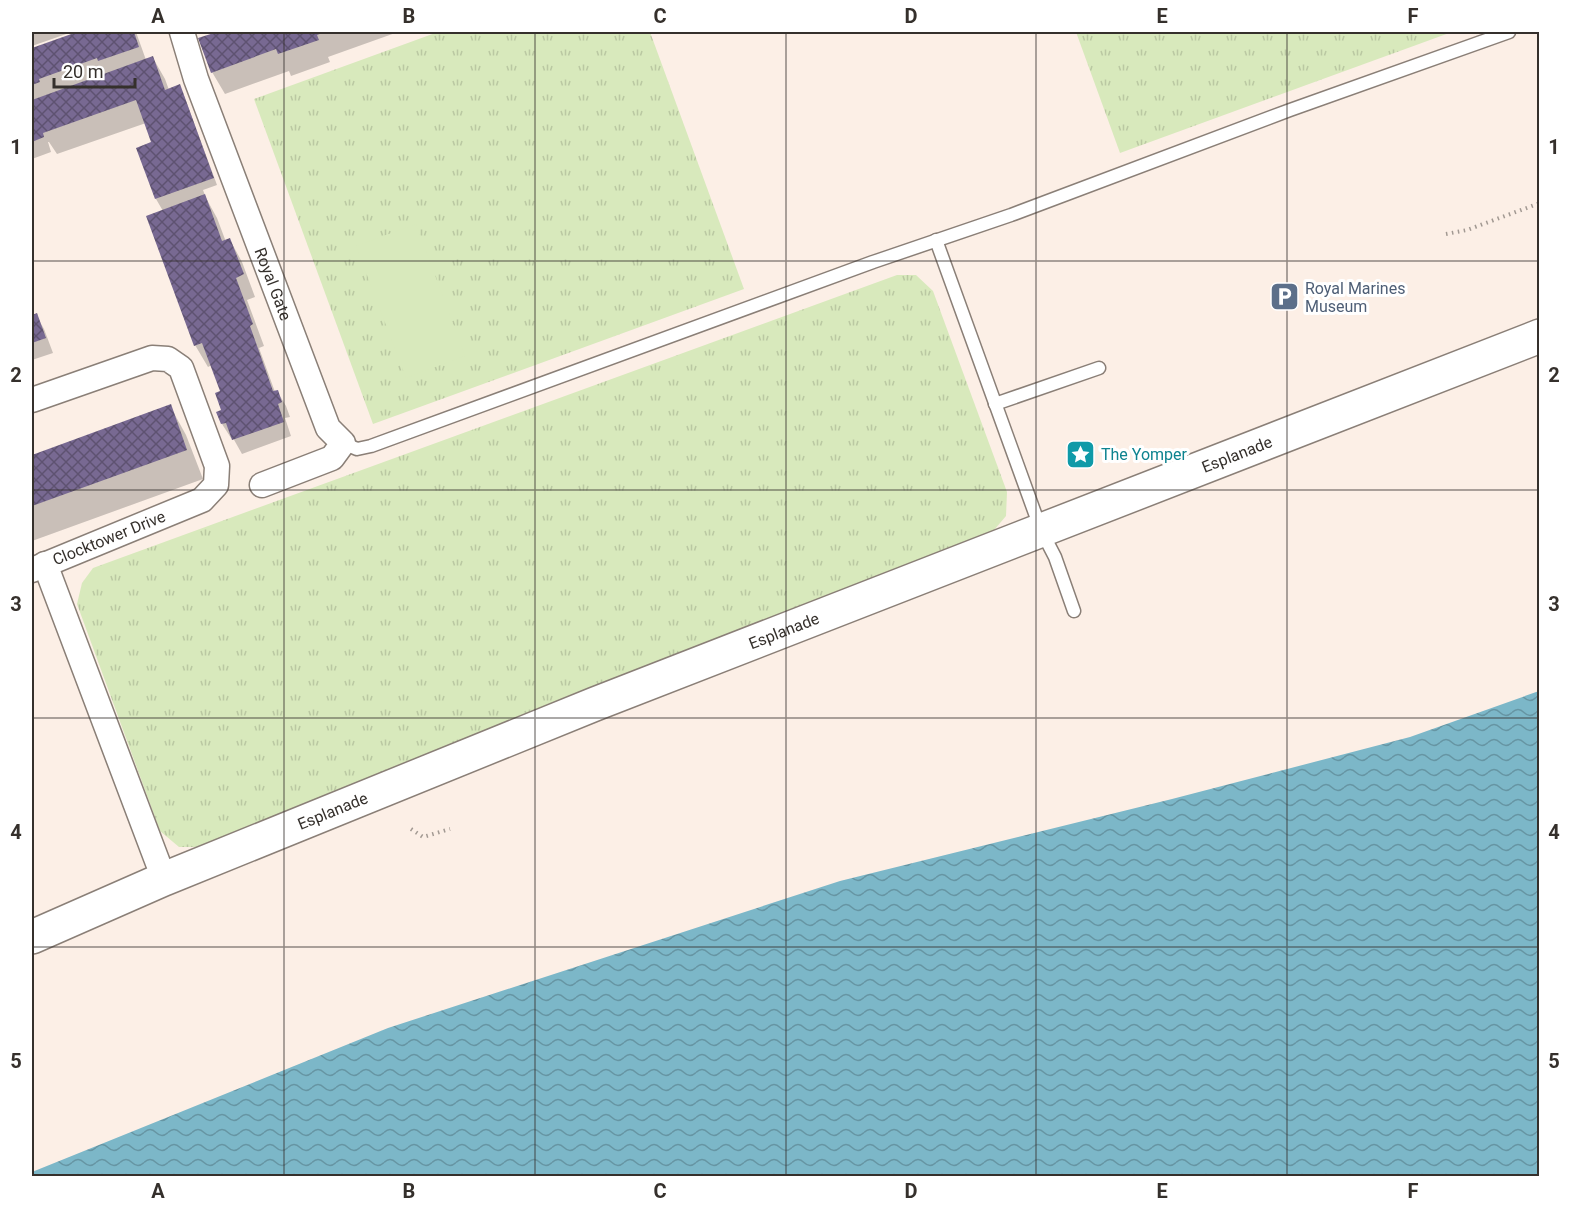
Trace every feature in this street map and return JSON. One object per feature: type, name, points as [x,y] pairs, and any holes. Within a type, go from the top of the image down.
[{"type":"street","name":"Royal Gate","points":[[182,32],[200,90],[328,428],[343,443]]},
{"type":"street","name":"Esplanade","points":[[32,937],[164,879],[595,704],[1539,336]]},
{"type":"street","name":"Clocktower Drive","points":[[32,400],[152,358],[168,358],[181,368],[217,466],[216,484],[202,500],[38,567],[164,879]]},
{"type":"street","points":[[262,485],[332,458],[343,443]]},
{"type":"lane","points":[[343,443],[357,448],[371,446],[1509,32]]},
{"type":"lane","points":[[936,240],[1041,530],[1061,572],[1074,611]]},
{"type":"lane","points":[[995,404],[1099,368]]},
{"type":"path","points":[[1446,234],[1467,230],[1539,203]]},
{"type":"path","points":[[411,829],[423,837],[450,829]]},
{"type":"green space","points":[[438,32],[650,32],[744,289],[373,424],[254,99]]},
{"type":"green space","points":[[1076,32],[1452,32],[1120,153]]},
{"type":"green space","points":[[416,224],[465,356],[406,378],[356,246]]},
{"type":"green space","points":[[897,275],[916,275],[933,291],[1007,492],[1006,516],[989,536],[205,847],[179,847],[160,831],[77,604],[82,583],[93,568]]},
{"type":"water","points":[[1539,691],[1539,1176],[32,1176],[32,1172],[388,1028],[840,881],[1172,799],[1410,737]]},
{"type":"building","points":[[77,32],[134,32],[139,47],[98,61],[97,58],[39,79],[40,82],[32,85],[32,48]]},
{"type":"building","points":[[217,32],[325,32],[317,35],[319,40],[278,54],[276,49],[211,73],[198,38]]},
{"type":"building","points":[[153,56],[165,90],[180,84],[214,178],[155,199],[136,148],[151,142],[136,100],[43,133],[44,137],[32,142],[32,100]]},
{"type":"building","points":[[205,194],[222,241],[230,238],[244,274],[236,278],[253,324],[250,326],[273,391],[278,390],[282,402],[278,404],[284,422],[232,440],[226,423],[221,424],[216,412],[221,410],[215,393],[220,391],[202,343],[194,346],[146,216]]},
{"type":"building","points":[[37,313],[46,338],[32,343],[32,315]]},
{"type":"building","points":[[171,404],[187,450],[32,506],[32,455]]},
{"type":"place","name":"Royal Marines Museum","points":[[1284,297]]},
{"type":"place","name":"The Yomper","points":[[1080,454]]}]
